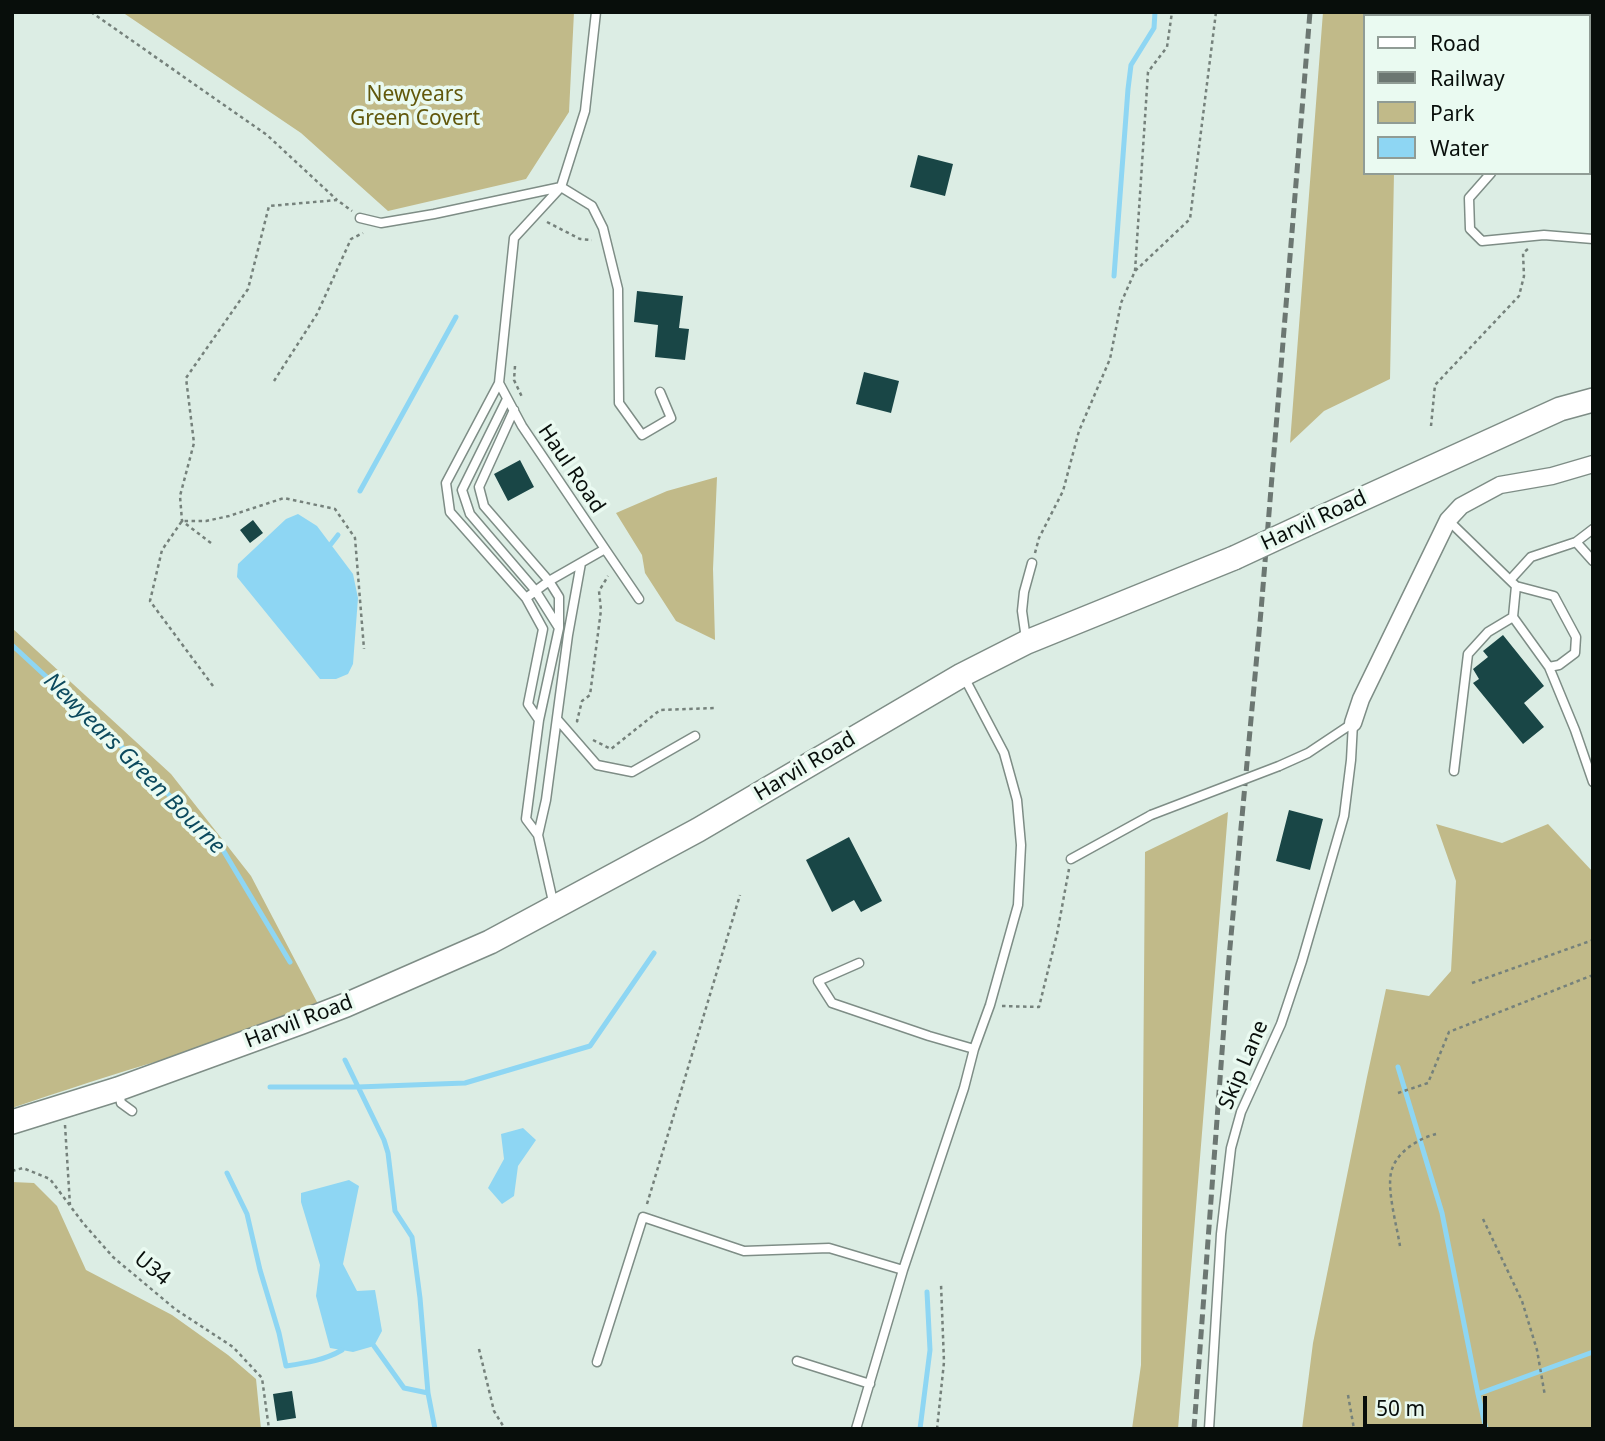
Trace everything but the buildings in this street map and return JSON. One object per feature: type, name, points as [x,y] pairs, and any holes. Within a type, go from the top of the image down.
[{"type":"street","name":"Harvil Road","points":[[12,1122],[118,1089],[346,1006],[489,942],[698,831],[962,675],[1027,642],[1234,558],[1560,409],[1593,400]]},
{"type":"street","points":[[1353,723],[1361,699],[1448,520],[1461,506],[1500,485],[1540,479],[1593,464]]},
{"type":"lane","points":[[539,720],[528,704],[543,629],[526,598],[450,512],[446,483],[499,383],[514,238],[561,187],[585,111],[596,12]]},
{"type":"lane","points":[[1489,175],[1469,198],[1470,229],[1482,241],[1544,235],[1593,239]]},
{"type":"lane","points":[[360,218],[381,223],[561,187],[592,206],[603,228],[618,289],[619,403],[642,435],[671,418],[660,392]]},
{"type":"lane","name":"Haul Road","points":[[499,383],[522,426],[639,599]]},
{"type":"lane","points":[[508,399],[462,490],[470,514],[536,590],[559,628]]},
{"type":"lane","points":[[514,410],[479,487],[484,506],[549,581],[559,597],[559,628],[539,720],[526,819],[538,835],[555,908]]},
{"type":"lane","points":[[1448,520],[1514,583],[1554,596],[1576,637],[1575,653],[1559,665],[1549,667]]},
{"type":"lane","points":[[1593,529],[1576,542],[1531,557],[1514,583],[1513,617],[1549,667],[1593,782]]},
{"type":"lane","points":[[1576,542],[1593,561]]},
{"type":"lane","points":[[526,598],[549,581],[605,549]]},
{"type":"lane","points":[[538,835],[581,563]]},
{"type":"lane","points":[[1027,642],[1022,611],[1032,563]]},
{"type":"lane","points":[[1454,771],[1468,654],[1488,632],[1513,617]]},
{"type":"lane","points":[[856,1429],[903,1270],[990,1005],[1018,905],[1021,845],[1017,800],[1004,753],[962,675]]},
{"type":"lane","points":[[557,719],[597,765],[632,772],[695,736]]},
{"type":"lane","points":[[1071,859],[1152,815],[1308,753],[1353,723]]},
{"type":"lane","name":"Skip Lane","points":[[1209,1429],[1221,1234],[1231,1148],[1241,1112],[1281,1024],[1344,816],[1353,723]]},
{"type":"lane","points":[[859,963],[818,981],[832,1003],[974,1049]]},
{"type":"lane","points":[[118,1089],[121,1103],[132,1111]]},
{"type":"lane","points":[[597,1362],[643,1217],[744,1251],[829,1248],[903,1270]]},
{"type":"lane","points":[[797,1361],[870,1384]]},
{"type":"path","points":[[91,12],[267,135],[360,218]]},
{"type":"path","points":[[1032,563],[1039,538],[1063,491],[1079,430],[1110,359],[1121,303],[1135,271],[1148,72],[1167,47],[1172,12]]},
{"type":"path","points":[[1135,271],[1190,219],[1216,12]]},
{"type":"path","points":[[213,686],[150,601],[162,550],[182,521],[180,496],[194,443],[186,378],[248,289],[269,206],[337,200]]},
{"type":"path","points":[[274,381],[317,314],[351,239],[381,223]]},
{"type":"path","points":[[1431,426],[1435,385],[1519,296],[1524,276],[1523,253],[1544,235]]},
{"type":"path","points":[[182,521],[218,519],[284,498],[335,509],[355,538],[364,649]]},
{"type":"path","points":[[182,521],[211,543]]},
{"type":"path","points":[[990,1005],[1039,1007],[1057,934],[1071,859]]},
{"type":"path","points":[[643,1217],[740,895]]},
{"type":"path","points":[[1472,984],[1593,940]]},
{"type":"path","points":[[1398,1093],[1428,1083],[1449,1032],[1593,975]]},
{"type":"path","points":[[64,1105],[70,1206]]},
{"type":"path","points":[[1400,1246],[1391,1192],[1391,1172],[1399,1157],[1414,1143],[1436,1134]]},
{"type":"path","name":"U34","points":[[12,1171],[23,1168],[50,1179],[113,1257],[175,1309],[233,1347],[262,1378],[269,1429]]},
{"type":"path","points":[[1483,1219],[1522,1301],[1545,1396]]},
{"type":"path","points":[[937,1429],[944,1362],[941,1284]]},
{"type":"path","points":[[479,1349],[494,1411],[505,1429]]},
{"type":"path","points":[[1348,1395],[1354,1429]]},
{"type":"green space","name":"Newyears Green Covert","points":[[122,12],[574,12],[569,112],[526,179],[388,211],[301,133]]},
{"type":"green space","points":[[1323,12],[1397,12],[1364,14],[1364,175],[1394,175],[1390,379],[1324,411],[1290,443]]},
{"type":"green space","points":[[717,477],[713,569],[715,640],[676,621],[645,573],[642,555],[616,513],[667,491]]},
{"type":"green space","points":[[12,628],[171,774],[251,876],[329,1025],[289,1030],[209,1047],[12,1108]]},
{"type":"green space","points":[[1228,812],[1178,1429],[1132,1429],[1141,1365],[1145,852]]},
{"type":"green space","points":[[1436,824],[1502,843],[1548,824],[1593,872],[1593,1429],[1302,1429],[1313,1343],[1386,989],[1429,996],[1451,971],[1456,881]]},
{"type":"green space","points":[[12,1182],[34,1183],[57,1206],[86,1270],[172,1315],[228,1355],[256,1379],[261,1429],[12,1429]]},
{"type":"water","points":[[298,514],[317,526],[353,574],[358,598],[353,664],[348,674],[336,679],[320,679],[237,577],[238,564],[286,519]]},
{"type":"water","points":[[523,1128],[536,1140],[518,1166],[514,1196],[502,1204],[488,1188],[504,1159],[501,1134]]},
{"type":"water","points":[[349,1180],[359,1186],[343,1264],[357,1291],[375,1290],[382,1331],[374,1346],[353,1352],[330,1348],[316,1296],[320,1265],[301,1202],[301,1193]]},
{"type":"waterway","points":[[1114,276],[1131,65],[1154,28],[1155,12]]},
{"type":"waterway","points":[[360,491],[456,317]]},
{"type":"waterway","points":[[331,544],[338,535]]},
{"type":"waterway","name":"Newyears Green Bourne","points":[[12,645],[117,742],[223,850],[290,962]]},
{"type":"waterway","points":[[270,1087],[465,1083],[590,1046],[654,953]]},
{"type":"waterway","name":"Newyears Green Bourne","points":[[345,1060],[384,1140],[395,1211],[412,1237],[428,1393],[435,1429]]},
{"type":"waterway","points":[[1398,1067],[1442,1213],[1478,1394]]},
{"type":"waterway","points":[[227,1173],[247,1214],[286,1366],[322,1359],[342,1350]]},
{"type":"waterway","points":[[920,1429],[930,1350],[927,1292]]},
{"type":"waterway","points":[[374,1346],[404,1388],[428,1393]]},
{"type":"waterway","points":[[1486,1429],[1478,1394],[1593,1352]]},
{"type":"railway","points":[[1194,1429],[1229,958],[1261,611],[1310,12]]}]
